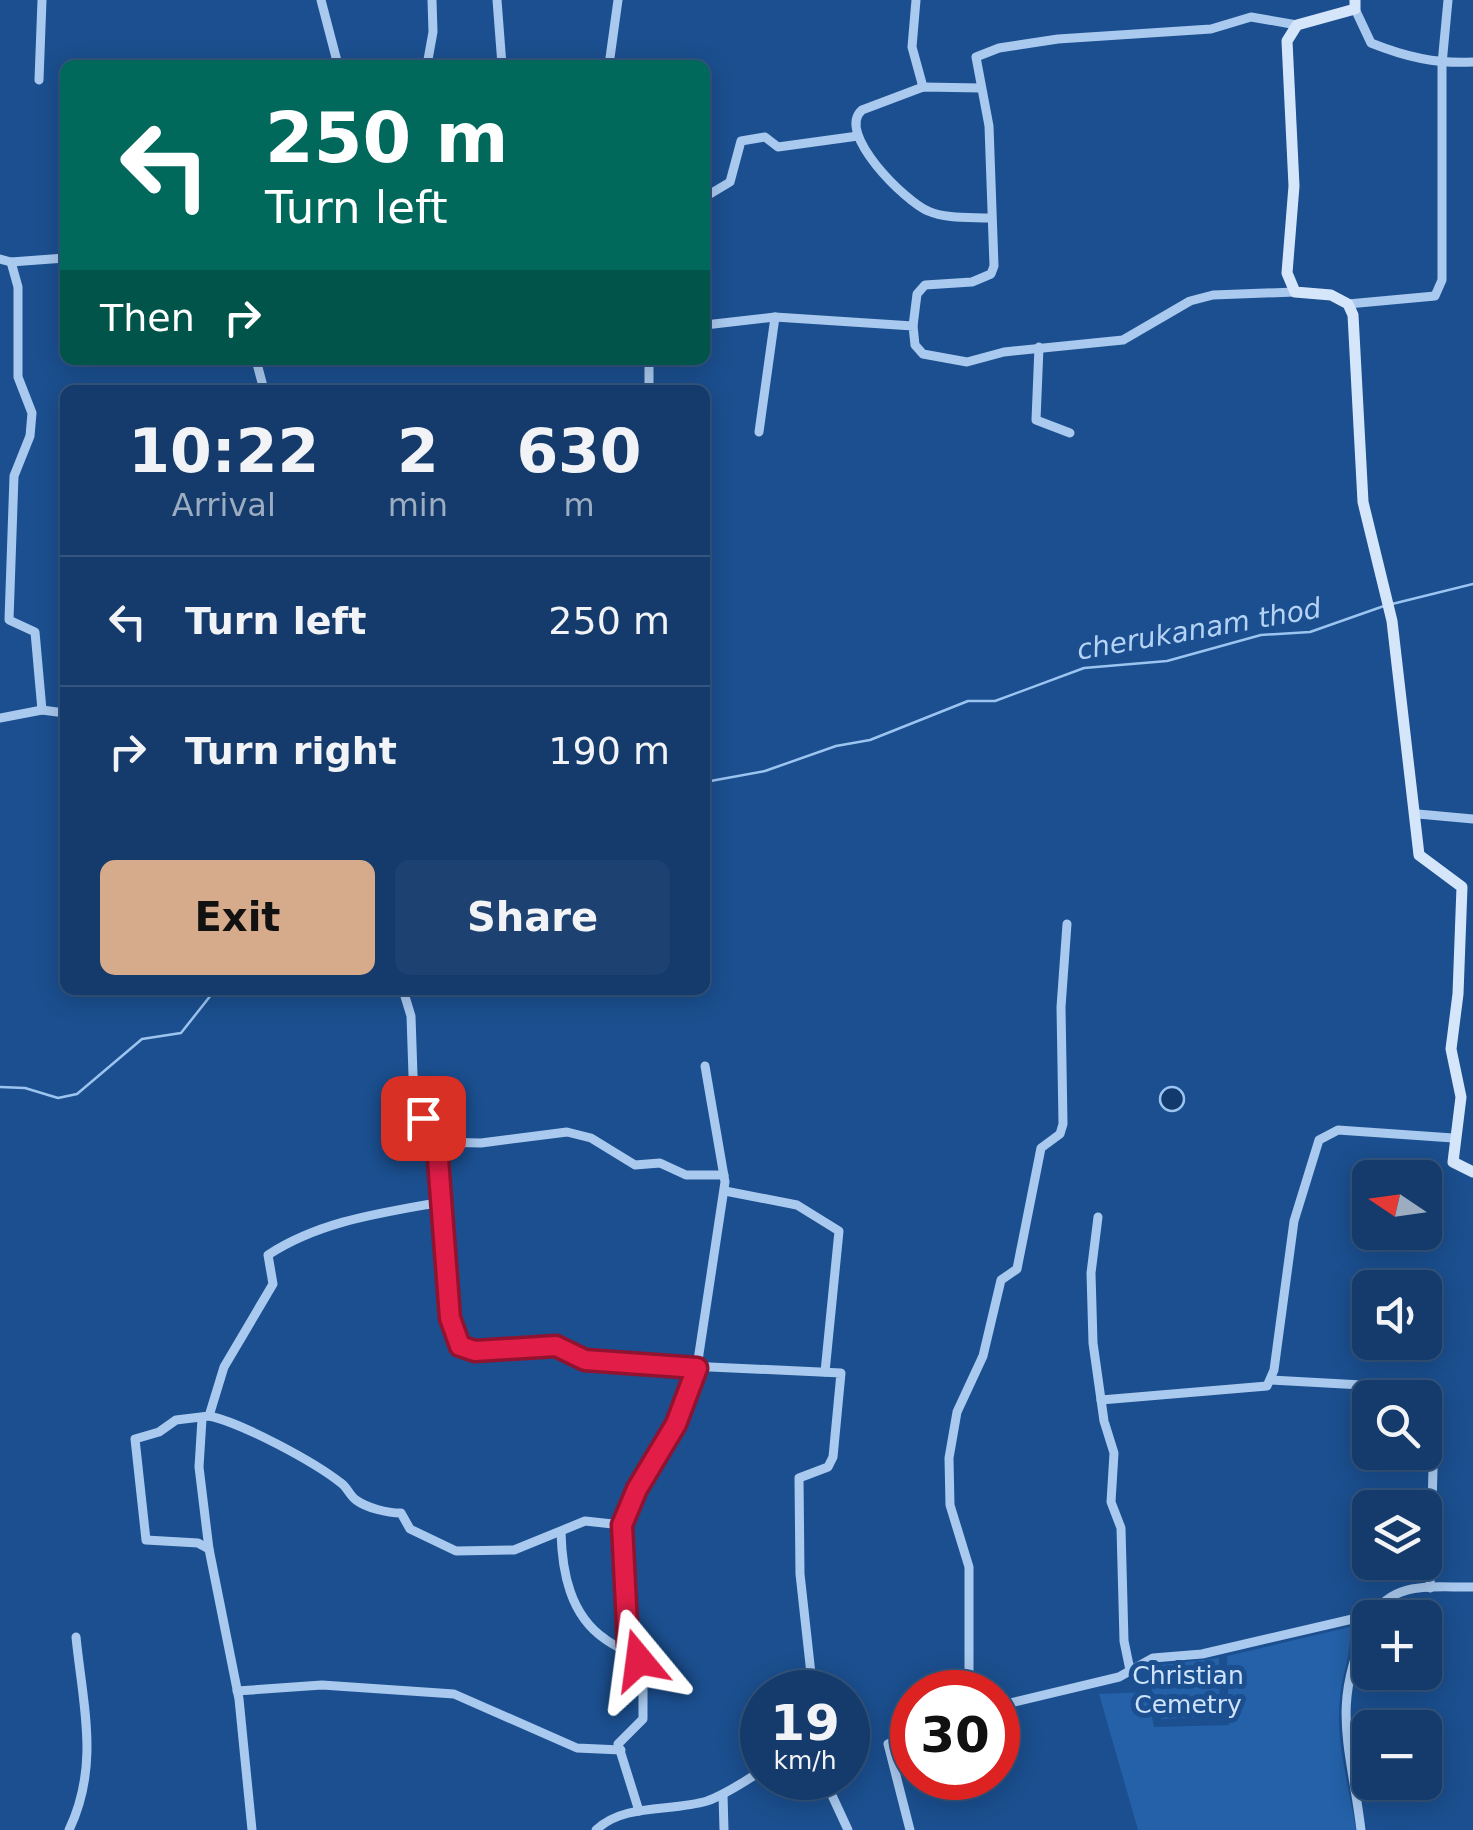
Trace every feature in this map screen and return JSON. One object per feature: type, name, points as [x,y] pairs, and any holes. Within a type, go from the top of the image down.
[{"type":"street","points":[[39,80],[42,0]]},
{"type":"street","points":[[321,0],[337,60]]},
{"type":"street","points":[[428,60],[433,32],[432,0]]},
{"type":"street","points":[[497,0],[502,60]]},
{"type":"street","points":[[610,60],[618,0]]},
{"type":"street","points":[[916,0],[912,46],[923,87]]},
{"type":"street","points":[[1448,0],[1442,64],[1442,280],[1434,296],[1348,304],[1330,295],[1295,292],[1213,295],[1190,302],[1123,340],[1039,347],[967,362],[932,358],[915,345],[916,294],[925,285],[972,282],[991,274],[992,162],[976,57],[1000,48],[1211,28],[1251,16],[1297,25],[1355,4],[1371,43],[1404,56],[1442,64],[1473,62]]},
{"type":"street","points":[[1295,292],[1287,273],[1294,186],[1286,59],[1287,41],[1297,25]]},
{"type":"street","points":[[980,88],[923,87],[856,113],[858,136],[868,156],[916,204],[951,217],[990,218]]},
{"type":"street","points":[[710,194],[730,182],[741,140],[765,137],[778,147],[858,136]]},
{"type":"street","points":[[42,710],[35,632],[8,620],[14,476],[30,436],[32,412],[18,377],[18,286],[5,260],[60,258]]},
{"type":"street","points":[[1348,304],[1353,315],[1362,502],[1392,621],[1420,856],[1462,887],[1458,994],[1451,1049],[1461,1098],[1453,1162],[1473,1172]]},
{"type":"street","points":[[710,324],[775,317],[913,326]]},
{"type":"street","points":[[759,432],[775,317]]},
{"type":"street","points":[[1039,347],[1036,420],[1070,432]]},
{"type":"street","points":[[0,718],[42,710],[60,712]]},
{"type":"street","points":[[1418,814],[1473,818]]},
{"type":"street","points":[[969,1670],[970,1567],[950,1504],[953,1429],[983,1356],[1002,1280],[1017,1268],[1041,1148],[1060,1134],[1063,1124],[1060,1056],[1067,924]]},
{"type":"street","points":[[405,995],[411,1016],[413,1075],[423,1118],[435,1142],[453,1335],[468,1351],[550,1346],[585,1360],[841,1373],[833,1457],[828,1467],[800,1478],[800,1574],[810,1670]]},
{"type":"street","points":[[630,1653],[622,1525],[637,1489],[676,1424],[697,1368],[725,1191],[705,1066]]},
{"type":"street","points":[[1101,1400],[1267,1386],[1294,1221],[1318,1140],[1338,1130],[1453,1138]]},
{"type":"street","points":[[435,1142],[480,1143],[568,1132],[591,1138],[636,1165],[660,1163],[686,1175],[724,1175]]},
{"type":"street","points":[[725,1191],[797,1205],[839,1231],[825,1372]]},
{"type":"street","points":[[252,1830],[237,1691],[209,1549],[199,1468],[205,1418],[224,1367],[273,1284],[268,1255],[296,1236],[360,1216],[442,1202]]},
{"type":"street","points":[[1098,1217],[1092,1320],[1101,1400],[1114,1453],[1111,1502],[1120,1528],[1124,1641],[1130,1670]]},
{"type":"street","points":[[1271,1380],[1435,1390],[1430,1588]]},
{"type":"street","points":[[209,1549],[198,1543],[146,1540],[135,1439],[160,1432],[176,1420],[233,1421],[345,1485],[354,1500],[387,1513],[401,1513],[410,1530],[456,1551],[514,1550],[585,1521],[622,1525]]},
{"type":"street","points":[[562,1532],[566,1578],[577,1610],[598,1635],[630,1653],[643,1666],[645,1711],[638,1729],[618,1744],[638,1812]]},
{"type":"street","points":[[1388,1600],[1392,1595],[1430,1588],[1473,1586]]},
{"type":"street","points":[[1020,1701],[1090,1685],[1153,1658],[1202,1654],[1352,1622]]},
{"type":"street","points":[[69,1830],[86,1789],[90,1763],[76,1637]]},
{"type":"street","points":[[1352,1669],[1346,1684],[1344,1711],[1361,1830]]},
{"type":"street","points":[[237,1691],[322,1685],[454,1694],[578,1748],[621,1750]]},
{"type":"street","points":[[596,1830],[618,1814],[666,1811],[723,1794],[740,1784]]},
{"type":"street","points":[[723,1794],[724,1830]]},
{"type":"street","points":[[834,1800],[848,1830]]},
{"type":"street","points":[[902,1800],[910,1830]]},
{"type":"green space","points":[[1350,1627],[1339,1730],[1356,1830],[1138,1830],[1099,1694],[1147,1692],[1154,1727],[1229,1725],[1227,1656]]},
{"type":"green space","name":"Christian Cemetry","points":[[1219,1658],[1220,1716],[1161,1719],[1145,1667]]},
{"type":"shaded area","points":[[1172,1087],[1184,1099],[1172,1111],[1160,1099]]},
{"type":"waterway","name":"cherukanam thod","points":[[1392,604],[1473,584]]},
{"type":"waterway","name":"cherukanam thod","points":[[710,781],[765,771],[836,746],[870,740],[968,701],[995,701],[1084,668],[1167,661],[1261,635],[1310,632],[1384,606]]},
{"type":"waterway","name":"cherukanam thod","points":[[0,1087],[25,1088],[58,1098],[77,1094],[142,1039],[181,1033],[211,995]]},
{"type":"route","points":[[423,1118],[437,1146],[450,1318],[460,1346],[475,1351],[556,1346],[585,1360],[697,1368],[676,1424],[637,1489],[622,1525],[626,1544],[628,1646],[639,1660]]}]
